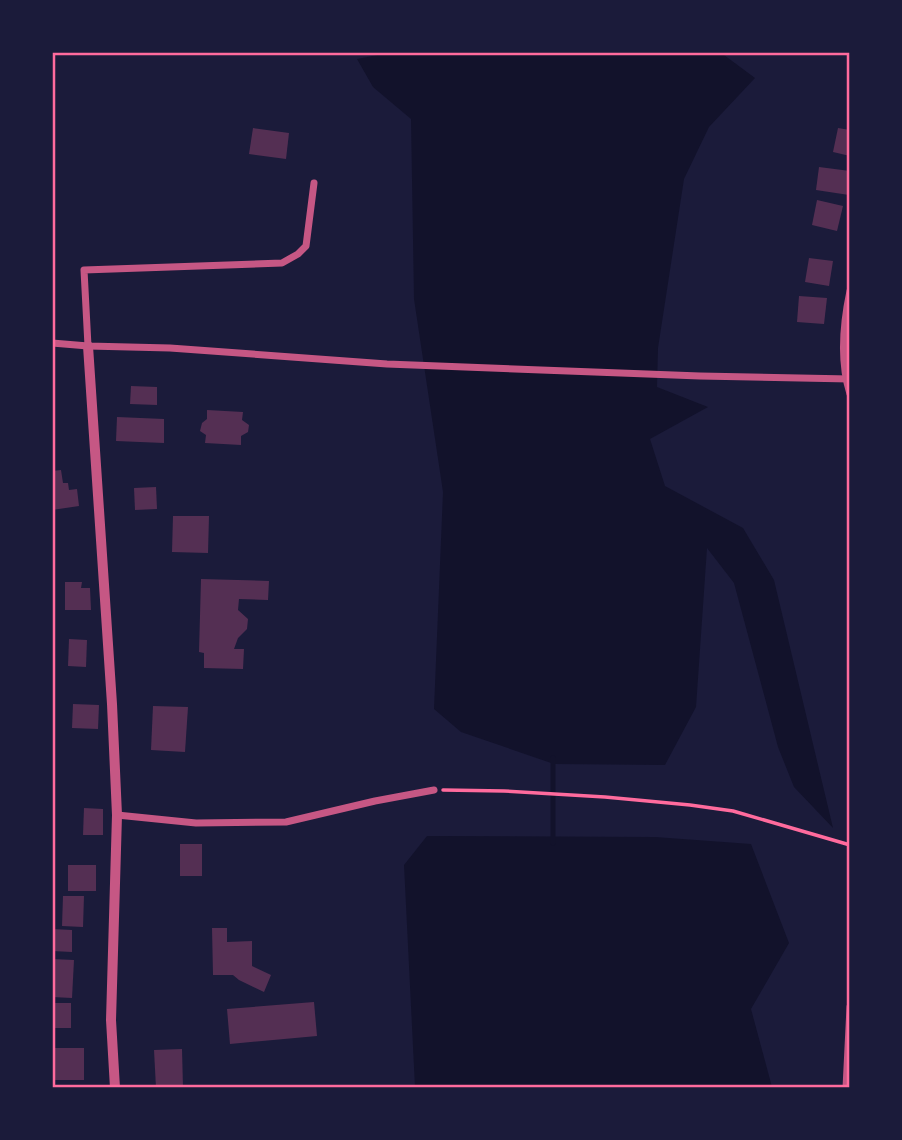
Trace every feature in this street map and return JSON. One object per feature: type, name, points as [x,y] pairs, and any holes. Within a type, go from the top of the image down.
[{"type":"street","points":[[115,1087],[111,1020],[117,815],[84,270],[282,262],[298,254],[306,246],[314,184]]},
{"type":"street","points":[[849,294],[844,326],[849,394]]},
{"type":"street","points":[[52,343],[170,348],[387,364],[847,379]]},
{"type":"street","points":[[117,815],[197,823],[286,822],[434,790]]},
{"type":"street","points":[[846,1087],[849,1007]]},
{"type":"path","points":[[434,790],[504,791],[690,805],[733,811],[849,845]]},
{"type":"shaded area","points":[[393,52],[720,52],[755,78],[709,127],[684,179],[658,348],[657,387],[708,407],[650,439],[665,486],[743,528],[774,580],[833,828],[794,787],[778,747],[734,583],[707,548],[696,707],[665,765],[554,764],[461,732],[434,709],[443,492],[414,299],[411,119],[373,87],[357,59]]},
{"type":"shaded area","points":[[427,836],[655,837],[751,844],[789,943],[751,1009],[772,1087],[415,1087],[404,865]]},
{"type":"building","points":[[253,128],[289,133],[286,159],[249,154]]},
{"type":"building","points":[[838,128],[850,130],[850,156],[833,152]]},
{"type":"building","points":[[819,167],[850,171],[849,195],[816,190]]},
{"type":"building","points":[[817,200],[843,206],[837,231],[812,225]]},
{"type":"building","points":[[809,258],[833,261],[829,286],[805,282]]},
{"type":"building","points":[[799,296],[827,298],[824,324],[797,322]]},
{"type":"building","points":[[131,386],[157,387],[157,405],[130,404]]},
{"type":"building","points":[[207,410],[243,412],[242,420],[249,425],[248,432],[241,436],[241,445],[205,443],[206,435],[200,431],[202,423],[207,419]]},
{"type":"building","points":[[117,417],[164,419],[164,443],[116,441]]},
{"type":"building","points":[[61,470],[63,483],[68,483],[69,490],[77,489],[79,506],[52,510],[52,471]]},
{"type":"building","points":[[156,487],[157,509],[135,510],[134,488]]},
{"type":"building","points":[[173,516],[209,516],[208,553],[172,552]]},
{"type":"building","points":[[201,579],[269,581],[268,600],[239,599],[238,610],[248,619],[247,629],[238,638],[234,649],[244,649],[243,669],[204,668],[204,653],[199,652]]},
{"type":"building","points":[[65,582],[82,582],[81,588],[90,588],[91,610],[65,610]]},
{"type":"building","points":[[69,639],[87,640],[86,667],[68,666]]},
{"type":"building","points":[[73,704],[99,705],[98,729],[72,728]]},
{"type":"building","points":[[153,706],[188,707],[185,752],[151,750]]},
{"type":"building","points":[[84,808],[103,809],[103,835],[83,835]]},
{"type":"building","points":[[180,844],[202,844],[202,876],[180,876]]},
{"type":"building","points":[[68,865],[96,865],[96,891],[68,891]]},
{"type":"building","points":[[63,896],[84,896],[83,927],[62,926]]},
{"type":"building","points":[[212,928],[227,928],[227,942],[252,941],[252,966],[271,975],[264,992],[233,975],[213,975]]},
{"type":"building","points":[[52,929],[72,930],[72,952],[52,951]]},
{"type":"building","points":[[52,959],[74,960],[72,998],[52,997]]},
{"type":"building","points":[[314,1002],[317,1036],[230,1044],[227,1009]]},
{"type":"building","points":[[52,1003],[71,1003],[71,1028],[52,1028]]},
{"type":"building","points":[[52,1048],[84,1048],[84,1080],[52,1080]]},
{"type":"building","points":[[182,1049],[183,1088],[156,1088],[154,1050]]},
{"type":"waterway","points":[[553,758],[553,843]]}]
